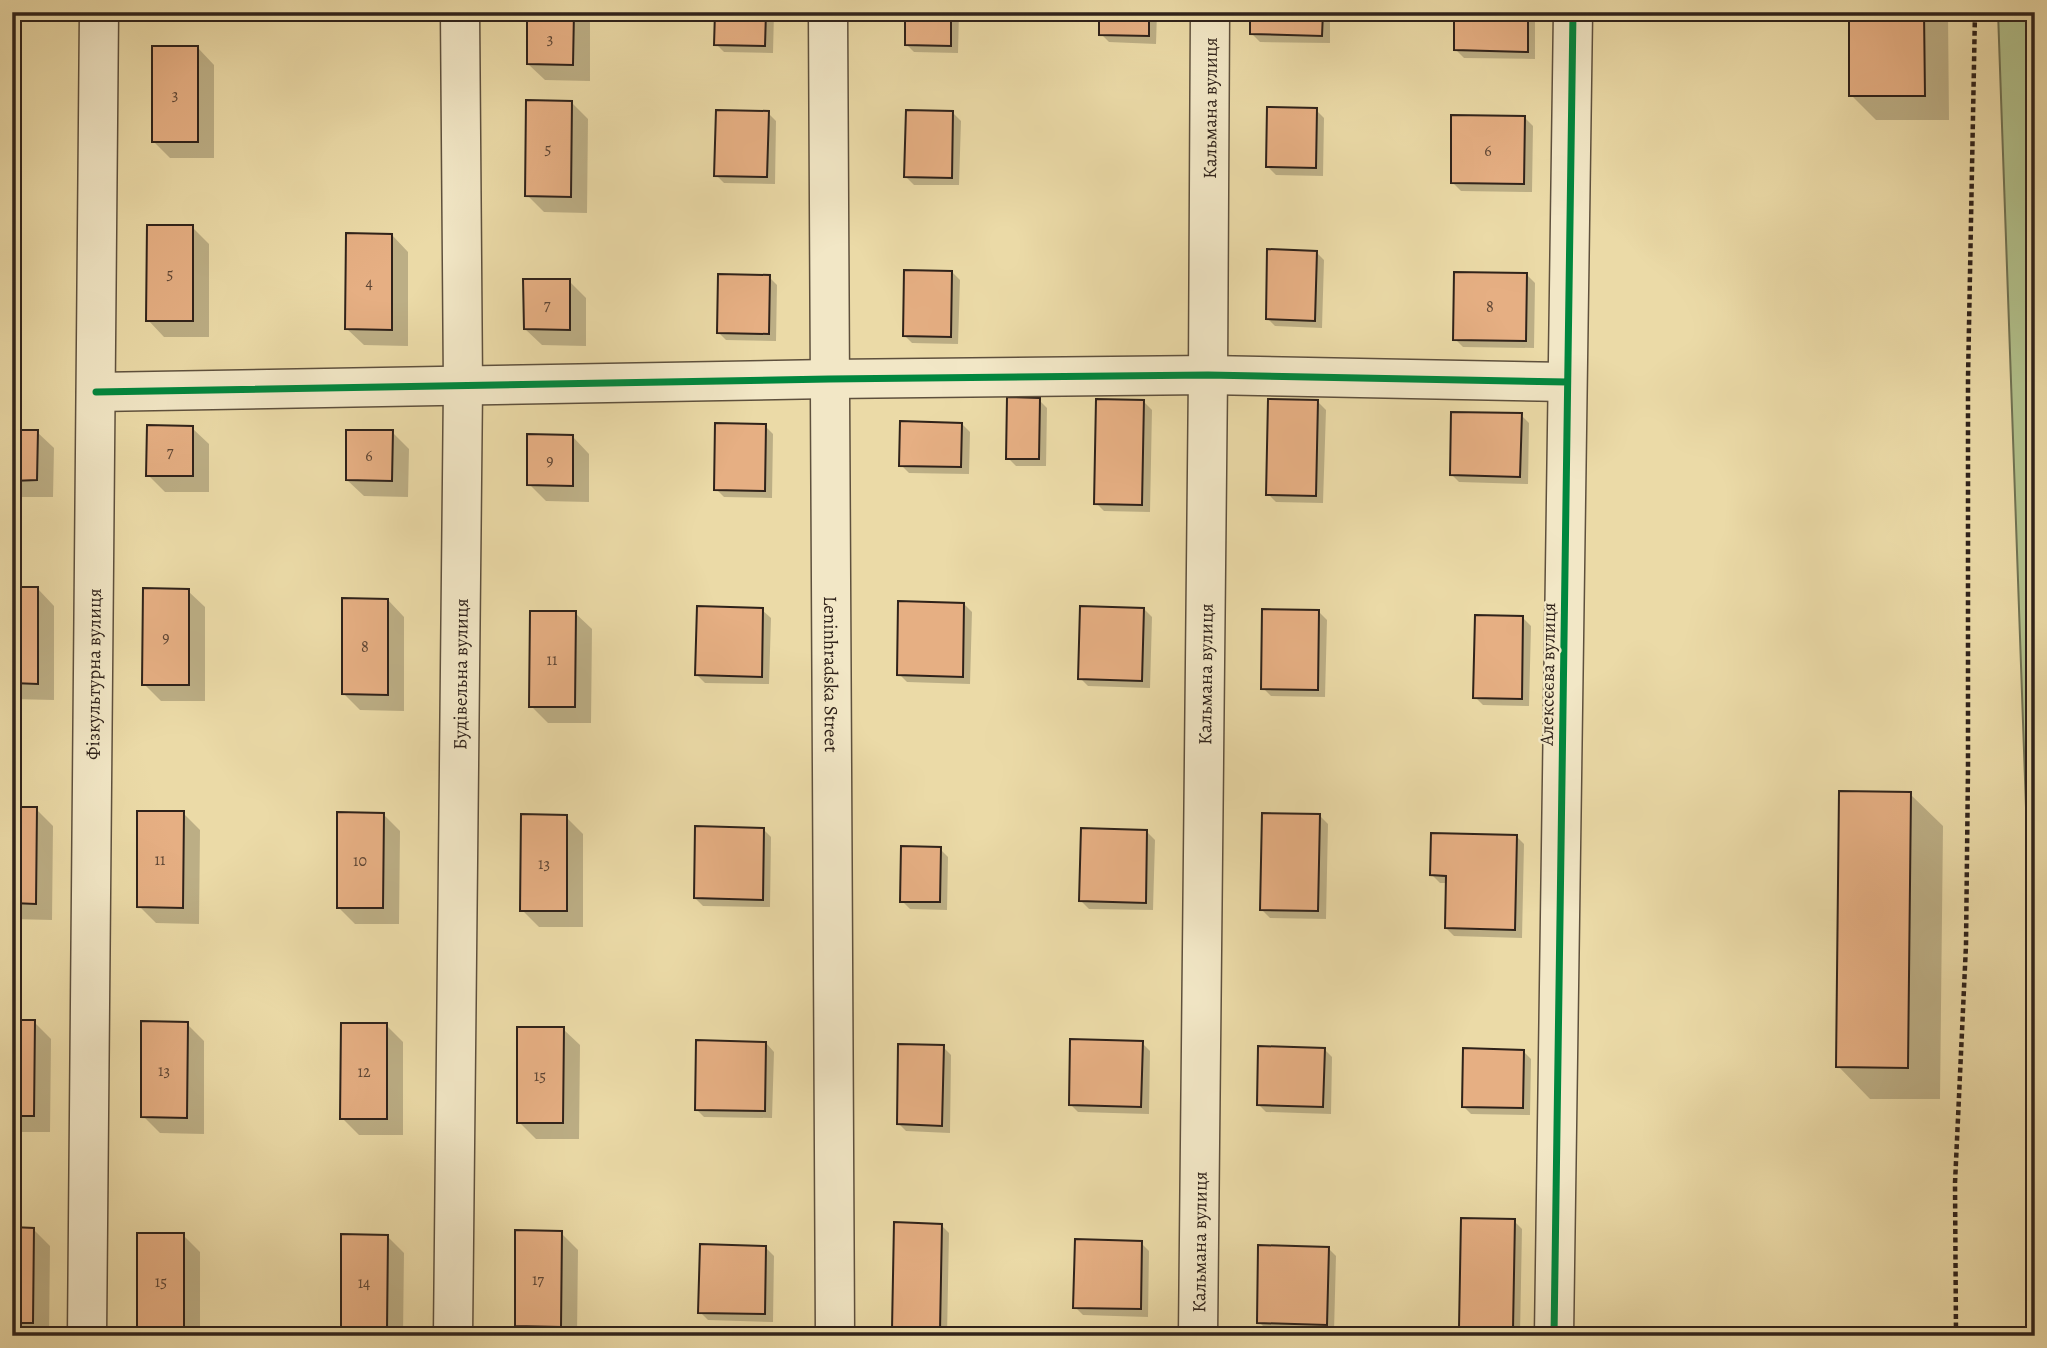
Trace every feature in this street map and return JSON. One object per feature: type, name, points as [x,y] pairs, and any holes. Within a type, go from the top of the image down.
[{"type":"street","name":"Фiзкультурна вулиця","points":[[87,1336],[99,12]]},
{"type":"street","name":"Будівельна вулиця","points":[[453,1336],[463,386],[460,12]]},
{"type":"street","name":"Leninhradska Street","points":[[828,12],[835,1336]]},
{"type":"street","name":"Кальмана вулиця","points":[[1198,1336],[1210,12]]},
{"type":"street","name":"Алексєєва вулиця","points":[[1554,1336],[1573,12]]},
{"type":"street","points":[[96,392],[1208,375],[1567,382]]},
{"type":"path","points":[[1956,1336],[1955,1183],[1966,945],[1968,378],[1975,12]]},
{"type":"green space","points":[[1998,12],[2035,12],[2035,1063]]},
{"type":"building","points":[[527,12],[574,12],[573,65],[527,64]]},
{"type":"building","points":[[715,12],[766,12],[765,46],[714,45]]},
{"type":"building","points":[[905,12],[951,12],[951,46],[905,45]]},
{"type":"building","points":[[1099,12],[1149,12],[1149,36],[1099,35]]},
{"type":"building","points":[[1250,12],[1323,12],[1322,36],[1250,34]]},
{"type":"building","points":[[1454,12],[1528,12],[1528,52],[1454,50]]},
{"type":"building","points":[[1849,12],[1924,12],[1925,96],[1849,96]]},
{"type":"building","points":[[152,46],[198,46],[198,142],[152,142]]},
{"type":"building","points":[[526,100],[572,101],[571,197],[525,196]]},
{"type":"building","points":[[1267,107],[1317,108],[1316,168],[1266,167]]},
{"type":"building","points":[[716,110],[769,111],[767,177],[714,176]]},
{"type":"building","points":[[906,110],[953,111],[952,178],[904,177]]},
{"type":"building","points":[[1451,115],[1525,116],[1524,184],[1451,183]]},
{"type":"building","points":[[147,225],[193,225],[193,321],[146,321]]},
{"type":"building","points":[[346,233],[392,234],[392,330],[345,329]]},
{"type":"building","points":[[1267,249],[1317,251],[1315,321],[1266,319]]},
{"type":"building","points":[[904,270],[952,271],[951,337],[903,336]]},
{"type":"building","points":[[1454,272],[1527,273],[1526,341],[1453,340]]},
{"type":"building","points":[[718,274],[770,275],[769,334],[717,333]]},
{"type":"building","points":[[523,279],[570,279],[570,330],[524,329]]},
{"type":"building","points":[[1007,397],[1040,398],[1039,459],[1006,459]]},
{"type":"building","points":[[1096,399],[1144,400],[1142,505],[1094,504]]},
{"type":"building","points":[[1268,399],[1318,400],[1316,496],[1266,495]]},
{"type":"building","points":[[1451,412],[1522,413],[1520,477],[1450,475]]},
{"type":"building","points":[[900,421],[962,423],[961,467],[899,466]]},
{"type":"building","points":[[715,423],[766,424],[765,491],[714,490]]},
{"type":"building","points":[[147,425],[193,426],[193,476],[146,476]]},
{"type":"building","points":[[12,430],[38,430],[37,480],[12,481]]},
{"type":"building","points":[[346,430],[393,430],[392,481],[346,480]]},
{"type":"building","points":[[527,434],[573,435],[573,486],[527,485]]},
{"type":"building","points":[[12,587],[38,587],[38,684],[12,683]]},
{"type":"building","points":[[143,588],[189,589],[189,685],[142,685]]},
{"type":"building","points":[[342,598],[388,599],[388,695],[342,694]]},
{"type":"building","points":[[898,601],[964,603],[963,677],[897,675]]},
{"type":"building","points":[[697,606],[763,608],[762,677],[695,675]]},
{"type":"building","points":[[1080,606],[1144,608],[1142,681],[1078,679]]},
{"type":"building","points":[[1262,609],[1319,610],[1318,690],[1261,689]]},
{"type":"building","points":[[530,611],[576,611],[575,707],[529,707]]},
{"type":"building","points":[[1475,615],[1523,616],[1522,699],[1473,698]]},
{"type":"building","points":[[1839,791],[1911,792],[1908,1068],[1836,1067]]},
{"type":"building","points":[[12,807],[37,807],[36,904],[12,903]]},
{"type":"building","points":[[137,811],[184,811],[183,908],[137,907]]},
{"type":"building","points":[[337,812],[384,813],[383,908],[337,908]]},
{"type":"building","points":[[1262,813],[1320,814],[1318,911],[1260,910]]},
{"type":"building","points":[[521,814],[567,815],[567,911],[520,911]]},
{"type":"building","points":[[695,826],[764,828],[763,900],[694,898]]},
{"type":"building","points":[[1081,828],[1147,830],[1146,903],[1079,901]]},
{"type":"building","points":[[1431,833],[1517,835],[1515,930],[1445,928],[1446,876],[1430,875]]},
{"type":"building","points":[[901,846],[941,847],[940,902],[900,902]]},
{"type":"building","points":[[12,1020],[35,1020],[34,1116],[12,1116]]},
{"type":"building","points":[[141,1021],[188,1022],[187,1118],[141,1117]]},
{"type":"building","points":[[341,1023],[387,1023],[387,1119],[340,1119]]},
{"type":"building","points":[[517,1027],[564,1027],[563,1123],[517,1123]]},
{"type":"building","points":[[1070,1039],[1143,1041],[1141,1107],[1069,1105]]},
{"type":"building","points":[[696,1040],[766,1042],[765,1111],[695,1110]]},
{"type":"building","points":[[898,1044],[944,1045],[942,1126],[897,1124]]},
{"type":"building","points":[[1258,1046],[1325,1048],[1323,1107],[1257,1105]]},
{"type":"building","points":[[1463,1048],[1524,1050],[1523,1108],[1462,1107]]},
{"type":"building","points":[[1461,1218],[1515,1219],[1513,1329],[1459,1328]]},
{"type":"building","points":[[894,1222],[942,1224],[940,1331],[892,1330]]},
{"type":"building","points":[[12,1227],[34,1228],[33,1323],[12,1323]]},
{"type":"building","points":[[515,1230],[562,1231],[561,1327],[515,1326]]},
{"type":"building","points":[[137,1233],[184,1233],[184,1329],[137,1329]]},
{"type":"building","points":[[341,1234],[388,1235],[387,1330],[341,1330]]},
{"type":"building","points":[[1075,1239],[1142,1241],[1141,1309],[1073,1308]]},
{"type":"building","points":[[700,1244],[766,1246],[765,1314],[698,1313]]},
{"type":"building","points":[[1258,1245],[1329,1247],[1327,1325],[1257,1323]]},
{"type":"cycle path","points":[[1554,1336],[1573,12]]},
{"type":"cycle path","points":[[96,392],[1208,375],[1567,382]]}]
